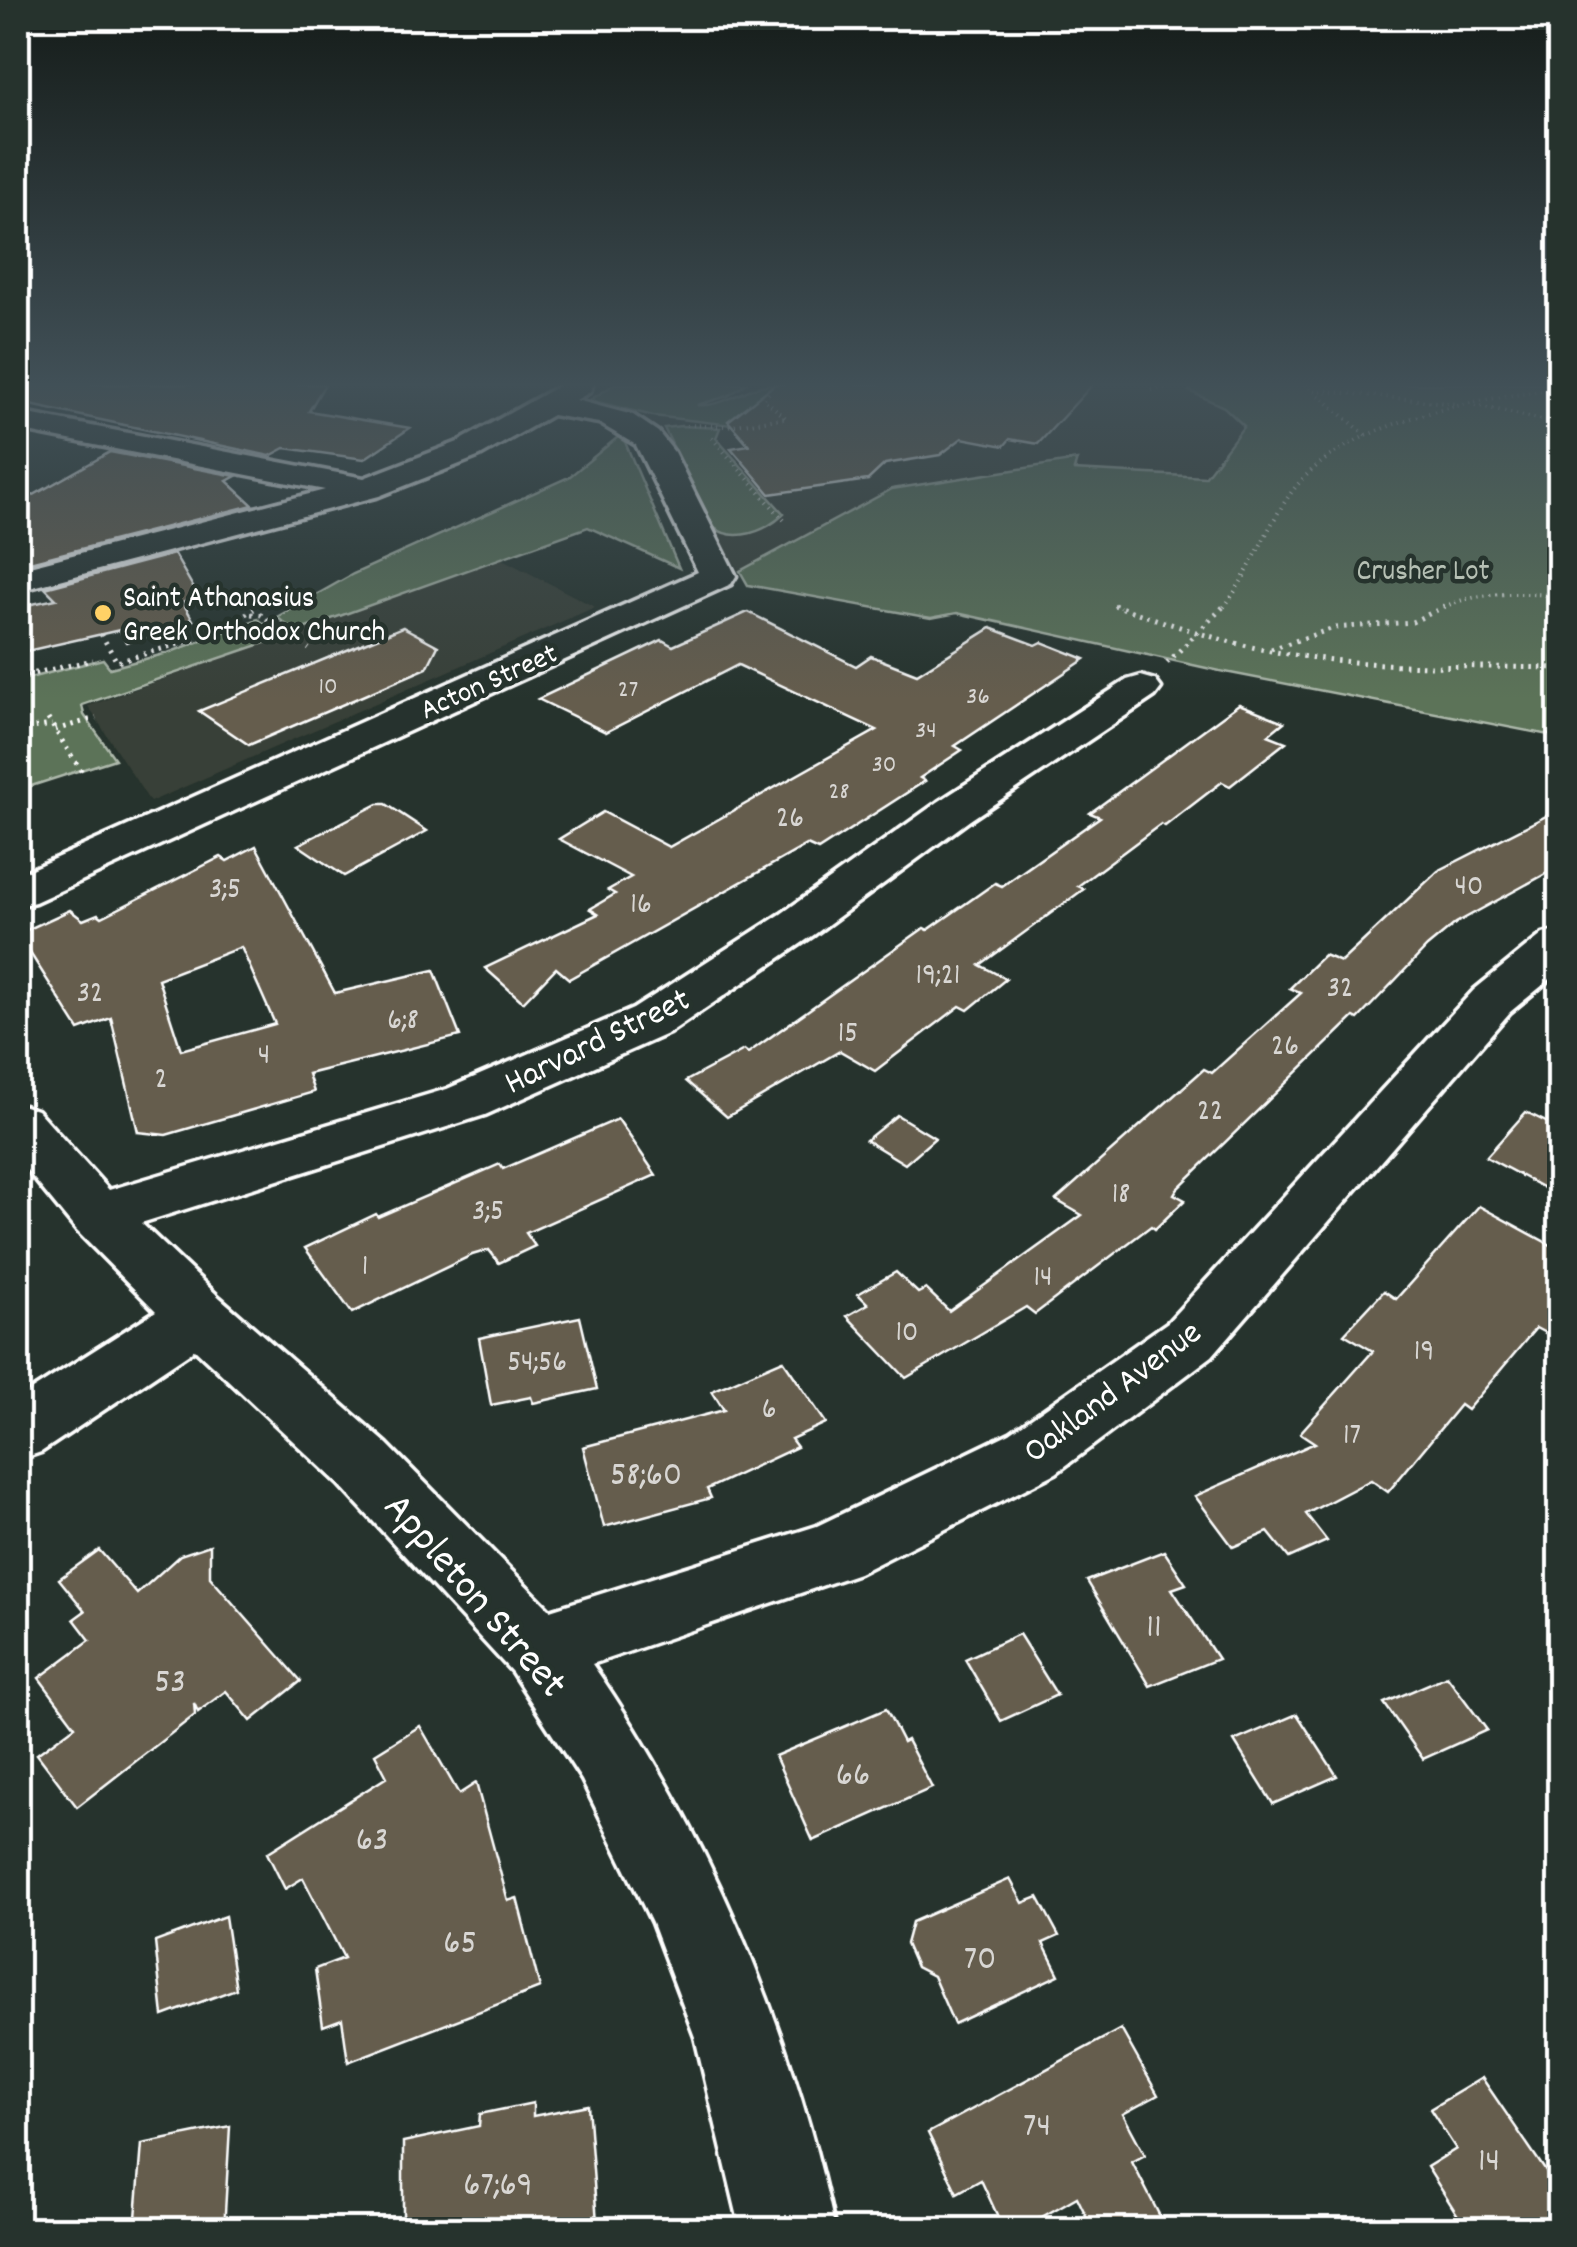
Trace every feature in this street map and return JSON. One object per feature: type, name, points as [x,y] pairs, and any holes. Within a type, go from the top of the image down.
[{"type":"street","points":[[18,580],[365,489]]},
{"type":"street","name":"Acton Street","points":[[18,892],[718,576],[676,489]]},
{"type":"street","name":"Harvard Street","points":[[98,1216],[466,1102],[651,1020],[798,924],[954,811],[1141,688]]},
{"type":"street","name":"Oakland Avenue","points":[[538,1648],[834,1552],[1033,1453],[1190,1340],[1492,1002],[1560,945]]},
{"type":"street","name":"Appleton Street","points":[[18,1123],[98,1216],[198,1314],[363,1464],[538,1648],[609,1754],[686,1904],[738,2037],[780,2184],[788,2230]]},
{"type":"street","points":[[18,1433],[198,1314]]},
{"type":"path","points":[[757,489],[784,520]]},
{"type":"path","points":[[1141,688],[1218,614],[1294,489]]},
{"type":"path","points":[[1268,650],[1334,628],[1412,622],[1461,599],[1495,594],[1560,595]]},
{"type":"path","points":[[1114,604],[1199,634],[1268,650],[1367,661],[1560,668]]},
{"type":"path","points":[[101,634],[118,662],[177,647],[252,612],[261,614],[309,648]]},
{"type":"path","points":[[18,678],[94,660]]},
{"type":"path","points":[[18,730],[96,718]]},
{"type":"path","points":[[51,724],[82,772]]},
{"type":"shaded area","points":[[689,489],[1309,489],[1138,654],[957,613],[931,618],[748,585]]},
{"type":"shaded area","points":[[502,559],[595,607],[150,802],[88,706]]},
{"type":"green space","points":[[543,489],[645,489],[679,568],[588,527],[295,632],[277,617],[353,574]]},
{"type":"green space","points":[[694,489],[762,489],[784,514],[768,526],[740,535],[713,527]]},
{"type":"green space","name":"Crusher Lot","points":[[892,489],[1559,489],[1559,737],[1220,671],[957,613],[931,618],[748,585],[740,571]]},
{"type":"green space","points":[[258,619],[282,637],[82,705],[84,715],[115,759],[22,789],[18,783],[18,681],[103,659],[110,668],[168,653]]},
{"type":"building","points":[[45,489],[236,489],[253,505],[22,564],[18,560],[18,504]]},
{"type":"building","points":[[766,489],[806,489],[770,494]]},
{"type":"building","name":"Saint Athanasius Greek Orthodox Church","points":[[174,554],[197,594],[183,603],[193,620],[168,625],[171,631],[126,642],[120,630],[18,653],[18,607],[56,599],[45,588]]},
{"type":"building","points":[[748,612],[856,666],[871,656],[917,674],[991,628],[1085,659],[955,746],[962,750],[920,778],[925,781],[818,850],[807,845],[569,979],[556,968],[523,1002],[485,968],[598,914],[590,909],[615,894],[608,890],[631,877],[559,839],[603,812],[669,847],[877,730],[738,665],[606,732],[538,699],[662,640],[673,646]]},
{"type":"building","points":[[403,627],[438,646],[427,668],[249,745],[199,711]]},
{"type":"building","points":[[1239,704],[1284,722],[1268,735],[1286,742],[1230,786],[1222,782],[1165,826],[1161,824],[1078,886],[1084,889],[980,965],[1006,979],[968,1010],[960,1006],[875,1071],[840,1051],[727,1117],[686,1081],[744,1050],[748,1053],[924,928],[928,930],[995,883],[1002,886],[1100,817],[1090,813]]},
{"type":"building","points":[[378,804],[386,804],[427,831],[344,876],[298,845]]},
{"type":"building","points":[[1560,809],[1560,866],[1456,923],[1427,947],[1358,1019],[1354,1017],[1177,1189],[1174,1194],[1185,1200],[1155,1229],[1151,1226],[1035,1314],[1026,1307],[906,1378],[847,1316],[868,1304],[858,1294],[896,1272],[918,1293],[926,1289],[949,1311],[1082,1215],[1056,1200],[1204,1069],[1212,1073],[1301,993],[1290,988],[1324,955],[1341,962],[1438,871]]},
{"type":"building","points":[[256,846],[335,993],[434,970],[460,1036],[308,1074],[314,1092],[166,1135],[138,1132],[111,1018],[79,1030],[18,934],[70,910],[83,920],[98,914],[102,917],[221,857],[227,861]],"holes":[[[241,947],[275,1024],[181,1050],[158,979]]]},
{"type":"building","points":[[1526,1112],[1560,1129],[1560,1171],[1544,1188],[1486,1157]]},
{"type":"building","points":[[897,1115],[935,1138],[905,1164],[866,1140]]},
{"type":"building","points":[[618,1119],[656,1175],[526,1233],[535,1246],[499,1263],[489,1250],[472,1255],[352,1313],[305,1248],[376,1214],[378,1217],[500,1164],[503,1169]]},
{"type":"building","points":[[1479,1206],[1560,1250],[1560,1341],[1536,1328],[1467,1410],[1460,1405],[1388,1492],[1371,1480],[1306,1514],[1327,1541],[1289,1558],[1268,1532],[1233,1547],[1195,1496],[1315,1443],[1300,1433],[1373,1351],[1344,1334],[1384,1291],[1396,1299]]},
{"type":"building","points":[[580,1317],[597,1389],[533,1403],[531,1397],[491,1405],[479,1338]]},
{"type":"building","points":[[783,1360],[826,1423],[791,1439],[797,1447],[707,1489],[711,1498],[604,1527],[583,1447],[724,1410],[712,1391]]},
{"type":"building","points":[[210,1545],[210,1577],[301,1681],[251,1721],[226,1691],[198,1712],[194,1703],[195,1715],[77,1807],[37,1754],[75,1726],[39,1678],[90,1640],[74,1619],[85,1611],[59,1579],[99,1550],[137,1594],[180,1555]]},
{"type":"building","points":[[1164,1551],[1186,1584],[1172,1589],[1218,1659],[1150,1686],[1087,1581]]},
{"type":"building","points":[[1019,1634],[1057,1695],[1001,1721],[965,1659]]},
{"type":"building","points":[[1447,1676],[1487,1730],[1423,1759],[1384,1703]]},
{"type":"building","points":[[886,1709],[932,1788],[813,1841],[775,1756]]},
{"type":"building","points":[[1297,1714],[1337,1776],[1273,1804],[1234,1741]]},
{"type":"building","points":[[420,1726],[459,1794],[476,1783],[508,1901],[517,1898],[540,1988],[348,2062],[342,2019],[323,2026],[315,1969],[344,1958],[303,1878],[285,1889],[267,1853],[387,1777],[375,1754]]},
{"type":"building","points":[[1010,1879],[1023,1903],[1038,1897],[1059,1936],[1043,1943],[1059,1975],[954,2024],[933,1976],[916,1967],[906,1944],[912,1922]]},
{"type":"building","points":[[225,1916],[236,1989],[163,2016],[155,1942]]},
{"type":"building","points":[[1121,2029],[1158,2095],[1123,2114],[1145,2155],[1132,2162],[1167,2230],[1093,2230],[1077,2197],[1019,2230],[1004,2230],[981,2180],[957,2193],[928,2133]]},
{"type":"building","points":[[1482,2078],[1560,2192],[1560,2230],[1467,2230],[1427,2167],[1456,2149],[1430,2109]]},
{"type":"building","points":[[533,2103],[533,2116],[588,2105],[597,2222],[563,2230],[403,2230],[403,2142],[479,2126],[480,2114]]},
{"type":"building","points":[[230,2126],[224,2230],[135,2230],[142,2144]]},
{"type":"place","name":"Saint Athanasius Greek Orthodox Church","points":[[103,613]]}]
